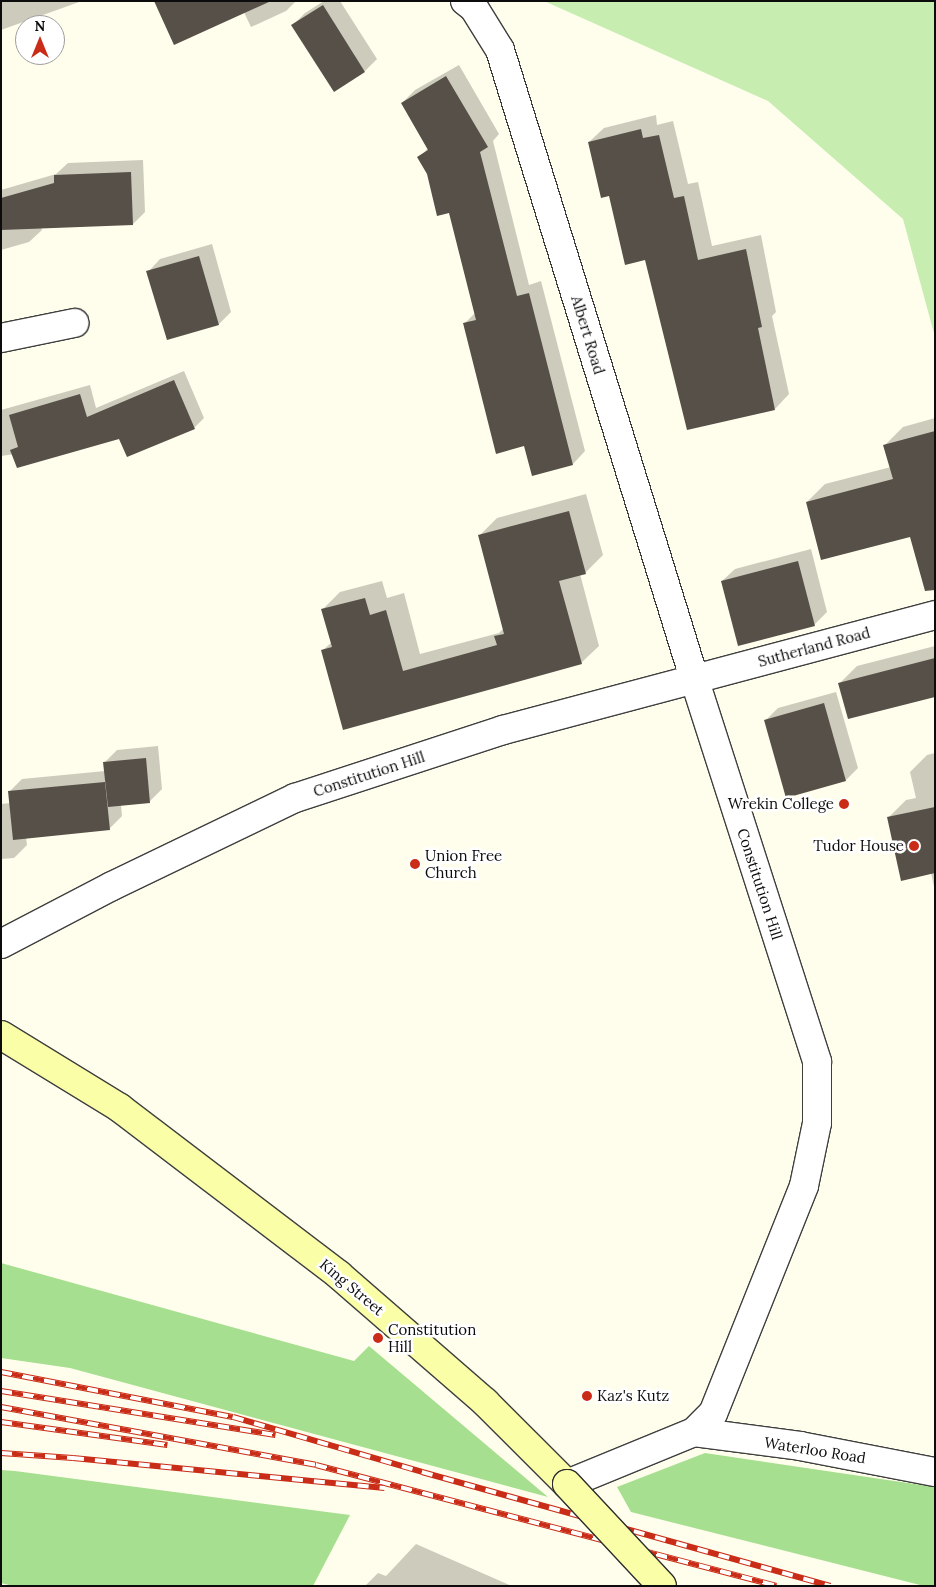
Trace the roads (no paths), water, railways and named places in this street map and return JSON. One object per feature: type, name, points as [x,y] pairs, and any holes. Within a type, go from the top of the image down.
[{"type":"street","name":"Albert Road","points":[[465,1],[474,8],[500,50],[694,678]]},
{"type":"street","points":[[1,338],[74,323]]},
{"type":"street","name":"Sutherland Road","points":[[694,678],[935,616]]},
{"type":"street","name":"Constitution Hill","points":[[1,944],[112,886],[295,798],[503,730],[694,678],[817,1062],[817,1123],[804,1186],[716,1407],[704,1424],[694,1432],[567,1484]]},
{"type":"street","name":"King Street","points":[[1,1035],[120,1108],[339,1274],[485,1402],[567,1484],[662,1586]]},
{"type":"street","name":"Waterloo Road","points":[[694,1432],[800,1446],[935,1472]]},
{"type":"railway","points":[[1,1372],[233,1417],[830,1586]]},
{"type":"railway","points":[[1,1391],[275,1435]]},
{"type":"railway","points":[[1,1407],[316,1465],[776,1586]]},
{"type":"railway","points":[[1,1422],[167,1445]]},
{"type":"railway","points":[[1,1453],[73,1458],[385,1488]]},
{"type":"place","name":"Wrekin College","points":[[844,804]]},
{"type":"place","name":"Tudor House","points":[[914,846]]},
{"type":"place","name":"Union Free Church","points":[[415,864]]},
{"type":"place","name":"Constitution Hill","points":[[378,1338]]},
{"type":"place","name":"Kaz's Kutz","points":[[587,1396]]}]
